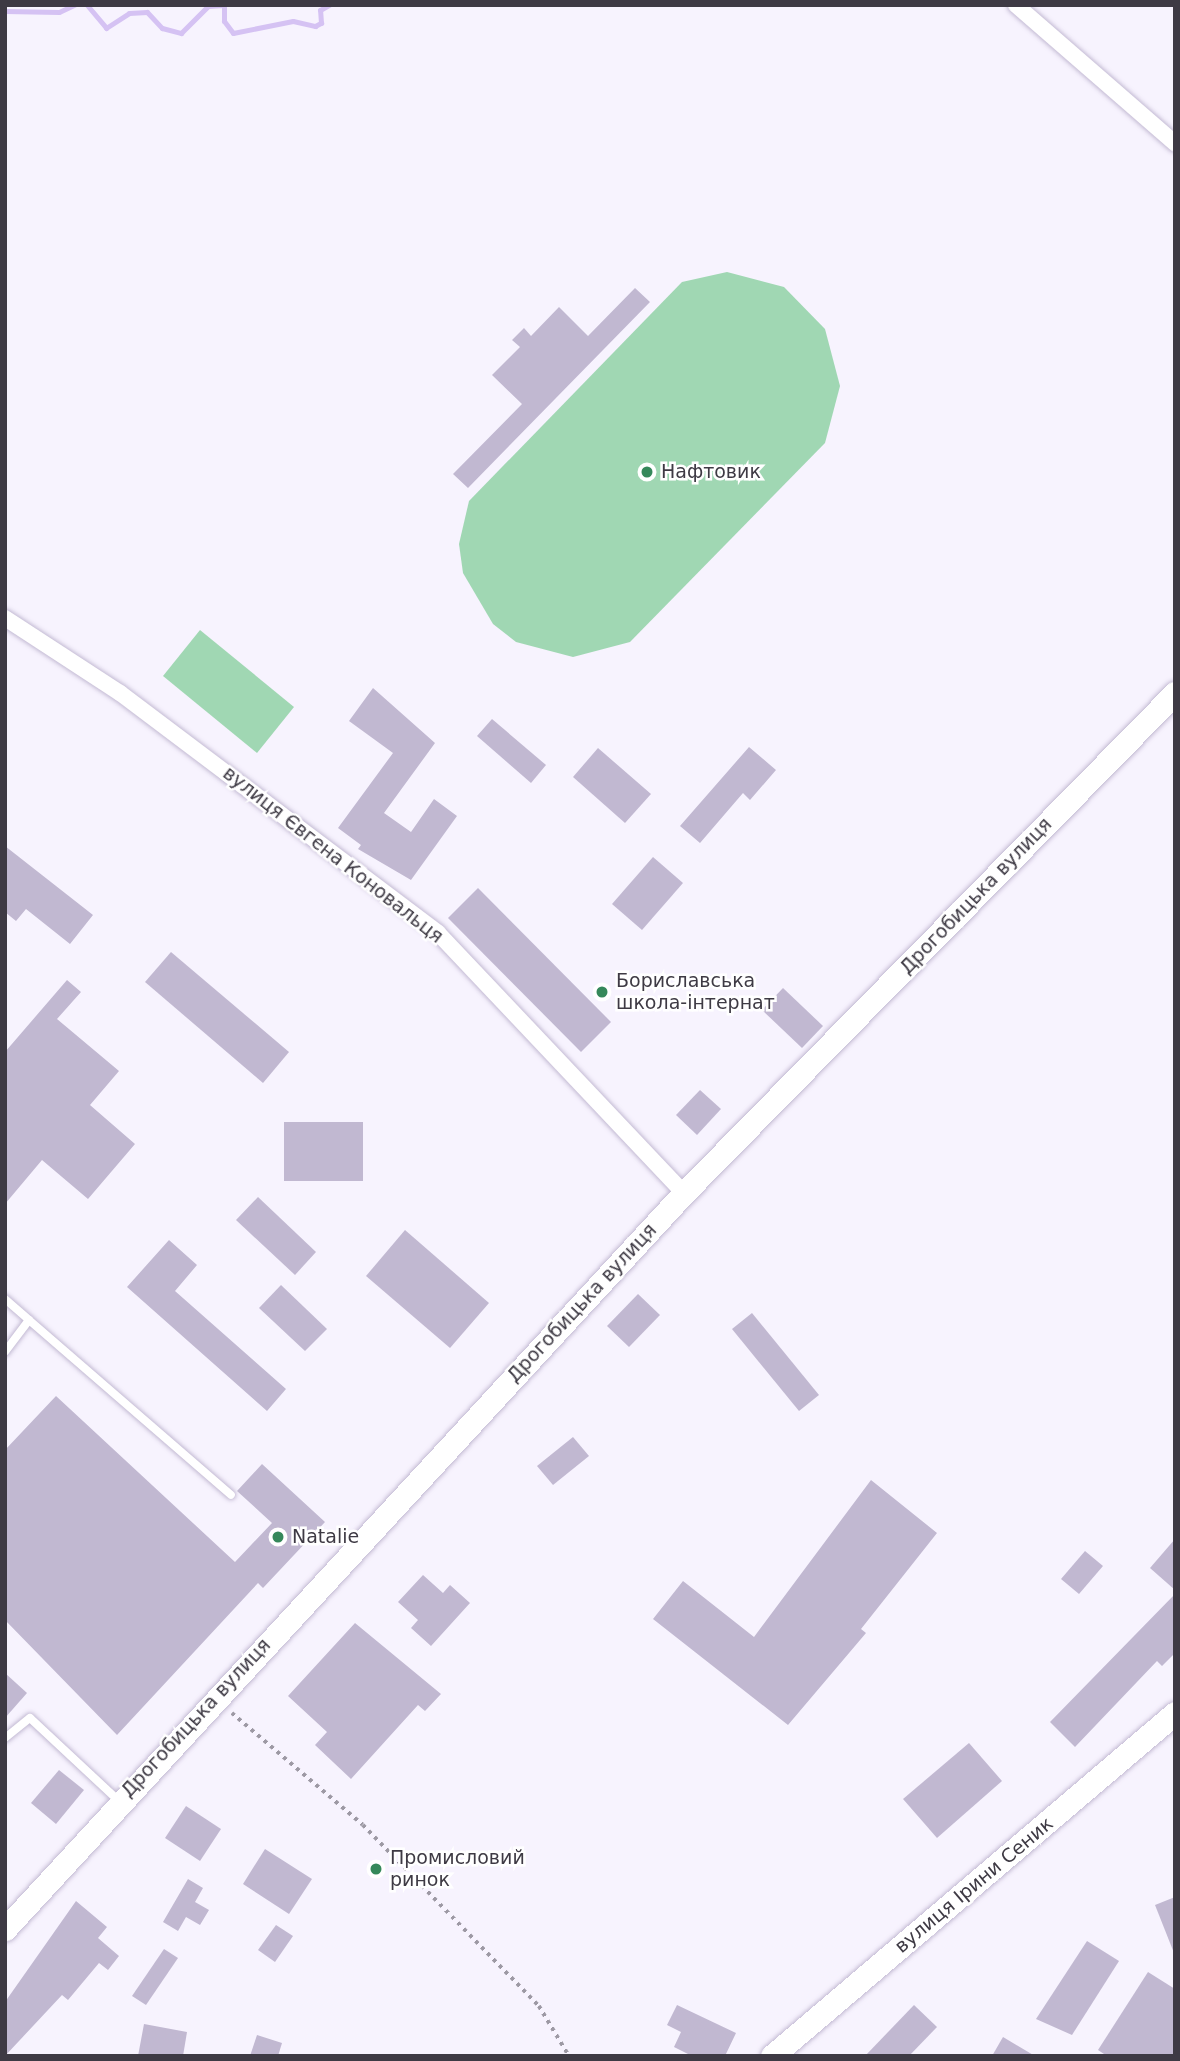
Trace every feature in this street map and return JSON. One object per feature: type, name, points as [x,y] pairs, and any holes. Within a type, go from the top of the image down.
[{"type":"main road","name":"Дрогобицька вулиця","points":[[5,1929],[119,1801],[684,1193],[1175,693]]},
{"type":"main road","name":"вулиця Ірини Сеник","points":[[772,2056],[1175,1713]]},
{"type":"street","points":[[1016,5],[1175,143]]},
{"type":"street","name":"вулиця Євгена Коновальця","points":[[5,618],[120,693],[438,933],[684,1193]]},
{"type":"lane","points":[[5,1299],[231,1495]]},
{"type":"lane","points":[[5,1352],[29,1320]]},
{"type":"lane","points":[[5,1738],[30,1718],[119,1801]]},
{"type":"path","points":[[214,1699],[363,1825],[539,2006],[569,2056]]},
{"type":"green space","name":"Нафтовик","points":[[727,272],[784,287],[825,329],[840,386],[825,443],[630,642],[573,657],[516,642],[493,624],[463,573],[459,544],[469,501],[682,282]]},
{"type":"green space","points":[[200,630],[294,707],[257,753],[163,676]]},
{"type":"building","points":[[635,288],[650,302],[468,488],[453,474],[522,404],[492,375],[520,347],[512,340],[524,328],[531,336],[559,307],[588,336]]},
{"type":"building","points":[[373,688],[435,743],[384,813],[411,832],[434,799],[457,816],[411,880],[358,849],[361,845],[338,828],[393,753],[349,721]]},
{"type":"building","points":[[492,719],[546,765],[531,783],[477,736]]},
{"type":"building","points":[[749,747],[776,770],[750,800],[743,793],[700,843],[680,826]]},
{"type":"building","points":[[598,748],[651,794],[625,823],[573,777]]},
{"type":"building","points":[[5,846],[93,915],[70,944],[26,909],[16,921],[5,912]]},
{"type":"building","points":[[653,857],[683,883],[642,930],[612,904]]},
{"type":"building","points":[[478,888],[611,1022],[581,1052],[448,918]]},
{"type":"building","points":[[171,952],[289,1052],[263,1083],[145,982]]},
{"type":"building","points":[[67,980],[81,992],[57,1019],[119,1071],[90,1105],[135,1144],[88,1199],[42,1160],[5,1204],[5,1052]]},
{"type":"building","points":[[783,988],[823,1026],[802,1048],[762,1010]]},
{"type":"building","points":[[700,1090],[721,1109],[697,1135],[676,1115]]},
{"type":"building","points":[[284,1122],[363,1122],[363,1181],[284,1181]]},
{"type":"building","points":[[258,1197],[316,1252],[295,1275],[236,1220]]},
{"type":"building","points":[[405,1230],[489,1303],[450,1348],[366,1276]]},
{"type":"building","points":[[169,1240],[197,1265],[175,1291],[286,1389],[267,1411],[127,1287]]},
{"type":"building","points":[[281,1285],[327,1329],[305,1351],[259,1308]]},
{"type":"building","points":[[638,1294],[660,1315],[629,1347],[607,1326]]},
{"type":"building","points":[[752,1313],[819,1395],[799,1411],[732,1329]]},
{"type":"building","points":[[56,1396],[235,1562],[272,1523],[237,1491],[262,1464],[325,1522],[263,1588],[258,1583],[117,1735],[5,1620],[5,1450]]},
{"type":"building","points":[[573,1437],[589,1456],[553,1485],[537,1466]]},
{"type":"building","points":[[871,1480],[937,1533],[861,1629],[866,1633],[788,1725],[653,1619],[683,1581],[754,1637]]},
{"type":"building","points":[[1175,1539],[1175,1590],[1150,1568]]},
{"type":"building","points":[[1085,1551],[1103,1566],[1079,1594],[1061,1579]]},
{"type":"building","points":[[423,1575],[443,1593],[450,1585],[470,1603],[431,1646],[411,1628],[418,1620],[398,1602]]},
{"type":"building","points":[[1175,1594],[1175,1653],[1162,1666],[1157,1661],[1075,1747],[1050,1722]]},
{"type":"building","points":[[355,1623],[441,1694],[425,1711],[418,1705],[351,1779],[315,1745],[327,1732],[288,1696]]},
{"type":"building","points":[[5,1673],[27,1693],[5,1718]]},
{"type":"building","points":[[969,1743],[1002,1781],[937,1838],[903,1799]]},
{"type":"building","points":[[59,1770],[84,1790],[56,1824],[31,1803]]},
{"type":"building","points":[[186,1806],[221,1829],[200,1861],[165,1838]]},
{"type":"building","points":[[265,1849],[312,1879],[289,1914],[243,1884]]},
{"type":"building","points":[[188,1879],[203,1888],[195,1902],[209,1910],[200,1925],[186,1917],[178,1931],[163,1922]]},
{"type":"building","points":[[1175,1897],[1175,1952],[1174,1953],[1155,1905]]},
{"type":"building","points":[[76,1901],[107,1927],[98,1938],[119,1956],[108,1970],[99,1963],[68,2000],[62,1995],[5,2056],[5,2002]]},
{"type":"building","points":[[276,1925],[293,1936],[275,1962],[258,1950]]},
{"type":"building","points":[[1087,1941],[1119,1961],[1072,2035],[1036,2019]]},
{"type":"building","points":[[164,1949],[178,1958],[146,2005],[132,1996]]},
{"type":"building","points":[[1148,1972],[1175,1989],[1175,2056],[1107,2056],[1098,2050]]},
{"type":"building","points":[[677,2005],[736,2033],[725,2056],[692,2056],[674,2047],[681,2032],[667,2025]]},
{"type":"building","points":[[914,2005],[937,2027],[909,2056],[865,2056]]},
{"type":"building","points":[[144,2024],[187,2032],[183,2056],[138,2056]]},
{"type":"building","points":[[257,2035],[282,2043],[278,2056],[250,2056]]},
{"type":"building","points":[[1003,2037],[1035,2056],[992,2056]]},
{"type":"waterway","points":[[5,11],[59,12],[74,5]]},
{"type":"waterway","points":[[87,5],[106,28],[129,13],[147,12],[162,28],[181,33],[208,6],[224,5],[224,21],[233,33],[293,21],[315,26],[321,23],[320,10],[329,5]]},
{"type":"place","name":"Нафтовик","points":[[647,472]]},
{"type":"place","name":"Бориславська школа-інтернат","points":[[602,992]]},
{"type":"place","name":"Natalie","points":[[278,1537]]},
{"type":"place","name":"Промисловий ринок","points":[[376,1869]]}]
